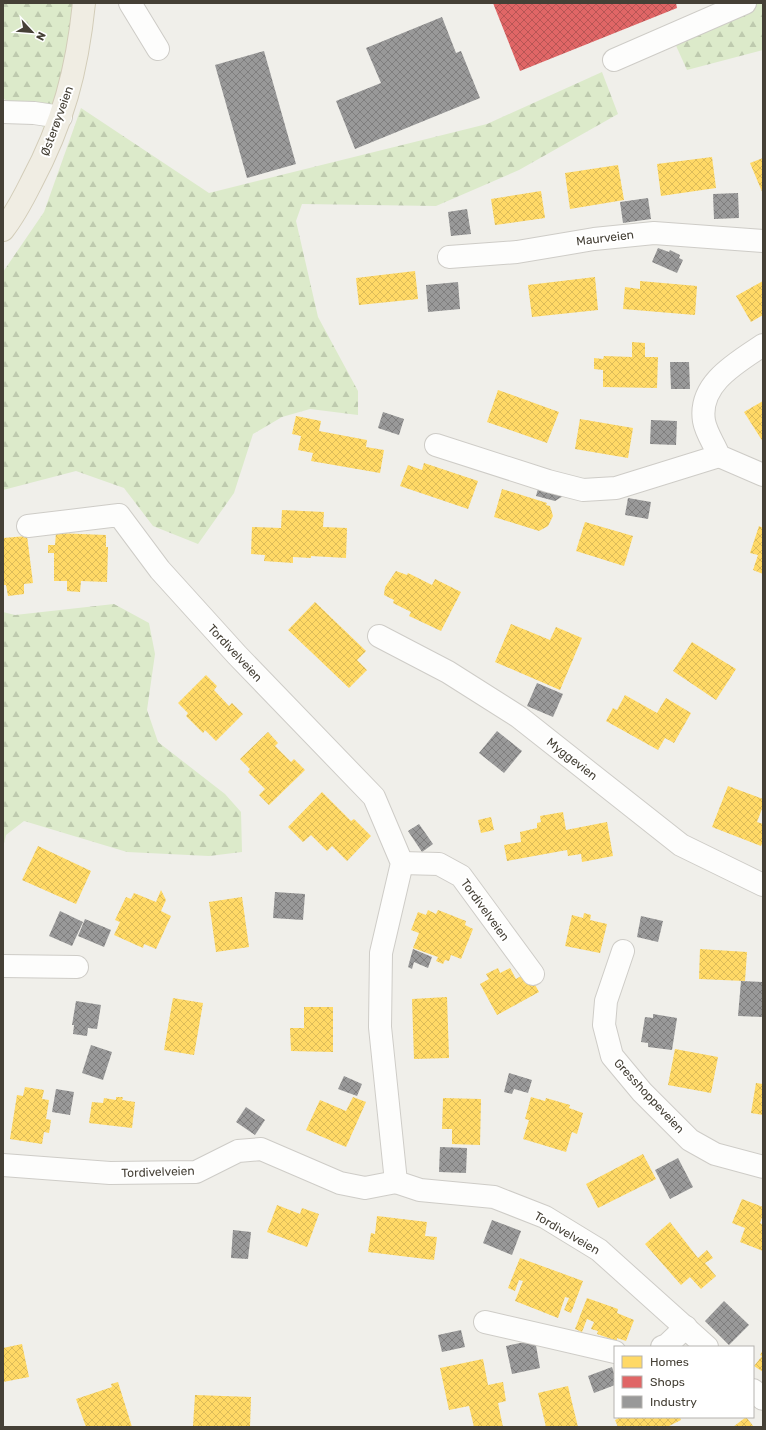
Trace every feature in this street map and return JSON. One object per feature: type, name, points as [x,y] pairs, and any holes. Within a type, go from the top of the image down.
[{"type":"main road","name":"Østerøyveien","points":[[3,230],[43,160],[61,117],[67,99],[81,36],[84,3]]},
{"type":"street","points":[[130,3],[158,49]]},
{"type":"street","points":[[614,60],[704,11],[745,3]]},
{"type":"street","points":[[3,112],[34,113],[61,117]]},
{"type":"street","name":"Maurveien","points":[[448,257],[517,252],[594,239],[654,233],[763,241]]},
{"type":"street","points":[[719,456],[704,422],[704,401],[714,382],[737,362],[763,345]]},
{"type":"street","points":[[436,445],[548,481],[583,490],[616,488],[719,456],[763,475]]},
{"type":"street","name":"Tordivelveien","points":[[28,526],[119,516],[160,570],[237,655],[374,797],[402,863],[439,864],[461,876],[533,974]]},
{"type":"street","name":"Myggevien","points":[[379,636],[448,672],[519,717],[681,845],[763,885]]},
{"type":"street","points":[[396,1182],[380,1027],[381,953],[402,863]]},
{"type":"street","name":"Gresshoppeveien","points":[[623,951],[606,1001],[604,1024],[612,1056],[642,1092],[690,1140],[715,1154],[763,1167]]},
{"type":"street","points":[[3,966],[77,967]]},
{"type":"street","name":"Tordivelveien","points":[[3,1166],[110,1173],[196,1172],[238,1152],[261,1149],[340,1182],[364,1188],[396,1182],[420,1190],[494,1197],[545,1217],[599,1250],[706,1346]]},
{"type":"street","points":[[485,1322],[614,1352]]},
{"type":"street","points":[[664,1346],[686,1327]]},
{"type":"street","points":[[754,1391],[763,1399]]},
{"type":"green space","points":[[3,3],[74,3],[66,82],[43,127],[3,98]]},
{"type":"green space","points":[[753,3],[763,3],[763,50],[687,70],[673,39]]},
{"type":"green space","points":[[602,72],[618,114],[519,170],[436,206],[302,204],[296,221],[318,317],[358,391],[358,415],[310,409],[282,417],[253,434],[234,493],[198,544],[153,526],[124,488],[76,471],[3,490],[3,272],[44,212],[81,108],[209,193],[487,124]]},
{"type":"green space","points":[[114,604],[149,623],[155,654],[147,710],[158,742],[225,794],[241,812],[242,852],[209,856],[127,852],[24,821],[6,835],[3,847],[3,612],[15,615]]},
{"type":"building: Homes","points":[[712,157],[716,188],[661,196],[657,164]]},
{"type":"building: Homes","points":[[763,158],[763,194],[750,163]]},
{"type":"building: Homes","points":[[618,165],[624,200],[570,209],[565,173]]},
{"type":"building: Homes","points":[[541,191],[545,218],[495,225],[491,199]]},
{"type":"building: Homes","points":[[415,271],[418,299],[359,305],[356,278]]},
{"type":"building: Homes","points":[[595,277],[598,310],[532,317],[528,285]]},
{"type":"building: Homes","points":[[640,281],[697,286],[695,315],[623,309],[625,287],[640,289]]},
{"type":"building: Homes","points":[[763,281],[763,315],[751,322],[736,296]]},
{"type":"building: Homes","points":[[632,342],[645,343],[645,357],[658,357],[657,388],[603,387],[603,370],[594,369],[594,358],[603,359],[604,356],[632,357]]},
{"type":"building: Homes","points":[[498,390],[559,412],[547,443],[487,422]]},
{"type":"building: Homes","points":[[763,401],[763,442],[744,412]]},
{"type":"building: Homes","points":[[296,416],[321,421],[319,431],[367,440],[366,447],[384,450],[380,473],[311,461],[313,453],[298,450],[301,436],[292,434]]},
{"type":"building: Homes","points":[[580,419],[633,428],[628,458],[575,449]]},
{"type":"building: Homes","points":[[424,463],[478,481],[468,509],[400,486],[408,465],[422,470]]},
{"type":"building: Homes","points":[[502,489],[547,503],[546,505],[550,506],[553,516],[548,526],[539,531],[494,517]]},
{"type":"building: Homes","points":[[282,510],[324,512],[323,527],[347,528],[346,558],[311,556],[311,558],[293,557],[293,563],[264,561],[265,555],[251,554],[252,527],[281,528]]},
{"type":"building: Homes","points":[[585,522],[633,536],[624,566],[576,551]]},
{"type":"building: Homes","points":[[759,526],[763,528],[763,574],[753,570],[758,555],[750,553]]},
{"type":"building: Homes","points":[[56,533],[106,535],[106,547],[108,547],[107,582],[81,581],[80,592],[67,591],[67,581],[54,581],[54,553],[48,553],[48,545],[55,545]]},
{"type":"building: Homes","points":[[27,536],[33,583],[24,584],[24,594],[8,596],[6,585],[3,585],[3,538]]},
{"type":"building: Homes","points":[[396,571],[407,575],[408,573],[432,585],[435,579],[461,592],[441,631],[409,616],[411,612],[393,603],[394,600],[384,595],[385,587]]},
{"type":"building: Homes","points":[[315,602],[366,651],[357,660],[367,670],[349,688],[288,630]]},
{"type":"building: Homes","points":[[511,624],[550,640],[556,627],[582,638],[560,690],[495,662]]},
{"type":"building: Homes","points":[[692,642],[736,669],[716,700],[673,671]]},
{"type":"building: Homes","points":[[206,675],[217,686],[214,690],[229,706],[232,703],[243,714],[216,741],[205,730],[203,733],[186,716],[188,713],[178,703]]},
{"type":"building: Homes","points":[[625,695],[657,713],[666,698],[691,713],[674,743],[665,738],[658,750],[606,721],[613,708],[617,710]]},
{"type":"building: Homes","points":[[268,732],[278,743],[275,746],[291,762],[294,759],[305,770],[269,805],[259,795],[265,789],[248,772],[250,769],[240,759]]},
{"type":"building: Homes","points":[[728,786],[763,799],[763,806],[757,822],[763,824],[763,841],[761,846],[712,827]]},
{"type":"building: Homes","points":[[322,792],[351,821],[354,819],[371,836],[347,861],[332,846],[327,851],[311,835],[303,842],[288,827]]},
{"type":"building: Homes","points":[[563,812],[566,830],[607,822],[613,856],[582,862],[581,854],[568,856],[567,850],[507,861],[504,845],[521,842],[520,832],[537,828],[537,823],[541,822],[540,816]]},
{"type":"building: Homes","points":[[491,817],[494,830],[481,833],[478,820]]},
{"type":"building: Homes","points":[[38,846],[91,871],[76,904],[22,880]]},
{"type":"building: Homes","points":[[161,890],[166,900],[161,911],[171,916],[156,949],[144,944],[143,948],[114,935],[120,922],[115,920],[126,897],[131,899],[134,893],[156,902]]},
{"type":"building: Homes","points":[[242,897],[249,947],[216,952],[209,902]]},
{"type":"building: Homes","points":[[428,910],[436,914],[438,910],[466,921],[465,925],[473,929],[461,959],[451,955],[449,961],[445,960],[443,964],[436,961],[438,957],[413,948],[419,933],[411,930],[418,912],[426,915]]},
{"type":"building: Homes","points":[[584,913],[591,915],[590,920],[607,924],[600,953],[565,946],[572,915],[583,918]]},
{"type":"building: Homes","points":[[700,949],[747,952],[745,981],[699,979]]},
{"type":"building: Homes","points":[[498,968],[500,973],[510,968],[516,979],[528,972],[539,992],[497,1015],[480,984],[489,979],[486,974]]},
{"type":"building: Homes","points":[[447,997],[449,1058],[414,1059],[412,999]]},
{"type":"building: Homes","points":[[173,998],[203,1003],[194,1055],[164,1050]]},
{"type":"building: Homes","points":[[304,1007],[333,1007],[333,1052],[291,1051],[290,1028],[304,1028]]},
{"type":"building: Homes","points":[[675,1049],[718,1057],[711,1093],[668,1085]]},
{"type":"building: Homes","points":[[756,1083],[763,1084],[763,1115],[751,1113]]},
{"type":"building: Homes","points":[[25,1087],[44,1090],[42,1099],[49,1100],[46,1119],[51,1120],[49,1133],[44,1132],[42,1144],[10,1139],[17,1095],[23,1096]]},
{"type":"building: Homes","points":[[116,1097],[123,1097],[122,1100],[135,1102],[132,1128],[89,1123],[92,1102],[103,1103],[104,1098],[116,1100]]},
{"type":"building: Homes","points":[[353,1097],[366,1102],[346,1147],[306,1130],[320,1100],[346,1111]]},
{"type":"building: Homes","points":[[531,1097],[545,1101],[546,1098],[570,1105],[569,1108],[583,1113],[577,1134],[572,1132],[566,1152],[523,1139],[529,1120],[525,1119]]},
{"type":"building: Homes","points":[[443,1098],[481,1099],[480,1145],[452,1144],[452,1129],[442,1129]]},
{"type":"building: Homes","points":[[643,1154],[656,1179],[598,1208],[586,1184]]},
{"type":"building: Homes","points":[[742,1199],[763,1207],[763,1215],[760,1223],[763,1225],[763,1251],[740,1242],[745,1228],[732,1223]]},
{"type":"building: Homes","points":[[277,1205],[300,1214],[302,1208],[319,1214],[307,1247],[267,1232]]},
{"type":"building: Homes","points":[[377,1216],[427,1222],[425,1236],[437,1237],[434,1260],[368,1252],[371,1233],[375,1234]]},
{"type":"building: Homes","points":[[670,1222],[698,1258],[707,1250],[713,1258],[705,1263],[716,1276],[701,1289],[690,1277],[681,1285],[645,1244]]},
{"type":"building: Homes","points":[[520,1258],[583,1281],[571,1313],[564,1310],[569,1298],[565,1297],[558,1318],[515,1301],[523,1281],[519,1280],[515,1291],[508,1288]]},
{"type":"building: Homes","points":[[587,1298],[618,1309],[617,1313],[634,1320],[626,1341],[617,1338],[617,1341],[597,1334],[598,1331],[591,1329],[594,1322],[587,1319],[582,1332],[575,1329]]},
{"type":"building: Homes","points":[[22,1344],[29,1377],[3,1382],[3,1348]]},
{"type":"building: Homes","points":[[763,1350],[763,1372],[754,1366],[762,1356],[760,1355]]},
{"type":"building: Homes","points":[[483,1359],[488,1385],[503,1382],[506,1401],[498,1403],[503,1427],[474,1427],[469,1406],[449,1410],[440,1368]]},
{"type":"building: Homes","points":[[118,1382],[132,1427],[86,1427],[76,1399],[112,1387],[111,1384]]},
{"type":"building: Homes","points":[[568,1386],[578,1427],[546,1427],[538,1393]]},
{"type":"building: Homes","points":[[195,1395],[251,1397],[250,1427],[193,1426]]},
{"type":"building: Homes","points":[[619,1418],[680,1418],[681,1420],[667,1427],[618,1427],[615,1420]]},
{"type":"building: Homes","points":[[747,1418],[754,1427],[733,1427]]},
{"type":"building: Shops","points":[[493,3],[676,3],[677,8],[520,71]]},
{"type":"building: Industry","points":[[442,17],[456,53],[461,51],[480,98],[355,149],[336,101],[381,83],[366,48]]},
{"type":"building: Industry","points":[[264,51],[296,164],[247,178],[215,65]]},
{"type":"building: Industry","points":[[738,193],[739,218],[714,219],[713,194]]},
{"type":"building: Industry","points":[[648,198],[651,219],[623,223],[620,202]]},
{"type":"building: Industry","points":[[467,209],[471,234],[451,236],[448,212]]},
{"type":"building: Industry","points":[[658,248],[669,252],[670,250],[680,255],[679,258],[683,260],[677,273],[652,262]]},
{"type":"building: Industry","points":[[458,282],[460,309],[428,312],[426,285]]},
{"type":"building: Industry","points":[[670,362],[689,362],[690,389],[671,389]]},
{"type":"building: Industry","points":[[383,412],[404,419],[399,435],[378,428]]},
{"type":"building: Industry","points":[[651,420],[677,421],[676,445],[650,444]]},
{"type":"building: Industry","points":[[539,485],[568,493],[555,501],[536,496]]},
{"type":"building: Industry","points":[[628,498],[651,502],[648,519],[625,515]]},
{"type":"building: Industry","points":[[537,683],[563,694],[553,717],[527,706]]},
{"type":"building: Industry","points":[[497,731],[522,751],[504,773],[479,753]]},
{"type":"building: Industry","points":[[419,824],[433,844],[422,852],[408,831]]},
{"type":"building: Industry","points":[[275,892],[305,894],[303,920],[273,918]]},
{"type":"building: Industry","points":[[60,911],[83,922],[72,946],[49,936]]},
{"type":"building: Industry","points":[[641,916],[663,921],[658,942],[637,937]]},
{"type":"building: Industry","points":[[85,919],[111,930],[104,947],[78,936]]},
{"type":"building: Industry","points":[[413,949],[432,957],[428,968],[414,962],[412,969],[408,967]]},
{"type":"building: Industry","points":[[741,981],[763,982],[763,1017],[738,1016]]},
{"type":"building: Industry","points":[[76,1001],[101,1005],[97,1029],[88,1028],[87,1036],[73,1034],[74,1025],[72,1025]]},
{"type":"building: Industry","points":[[653,1014],[677,1018],[672,1050],[648,1047],[648,1043],[641,1042],[645,1017],[653,1018]]},
{"type":"building: Industry","points":[[91,1045],[112,1052],[103,1080],[82,1073]]},
{"type":"building: Industry","points":[[509,1073],[532,1080],[528,1093],[514,1089],[512,1094],[504,1092]]},
{"type":"building: Industry","points":[[344,1076],[362,1084],[357,1096],[338,1089]]},
{"type":"building: Industry","points":[[56,1089],[74,1092],[70,1115],[52,1112]]},
{"type":"building: Industry","points":[[246,1107],[265,1120],[255,1135],[236,1122]]},
{"type":"building: Industry","points":[[440,1147],[467,1148],[466,1173],[439,1172]]},
{"type":"building: Industry","points":[[678,1158],[693,1187],[670,1199],[655,1170]]},
{"type":"building: Industry","points":[[492,1220],[521,1231],[512,1255],[483,1243]]},
{"type":"building: Industry","points":[[233,1230],[251,1232],[248,1259],[231,1258]]},
{"type":"building: Industry","points":[[724,1301],[749,1325],[729,1345],[705,1321]]},
{"type":"building: Industry","points":[[461,1330],[465,1347],[442,1352],[438,1335]]},
{"type":"building: Industry","points":[[535,1340],[540,1368],[512,1374],[506,1346]]},
{"type":"building: Industry","points":[[612,1367],[614,1373],[614,1385],[594,1393],[588,1376]]}]
